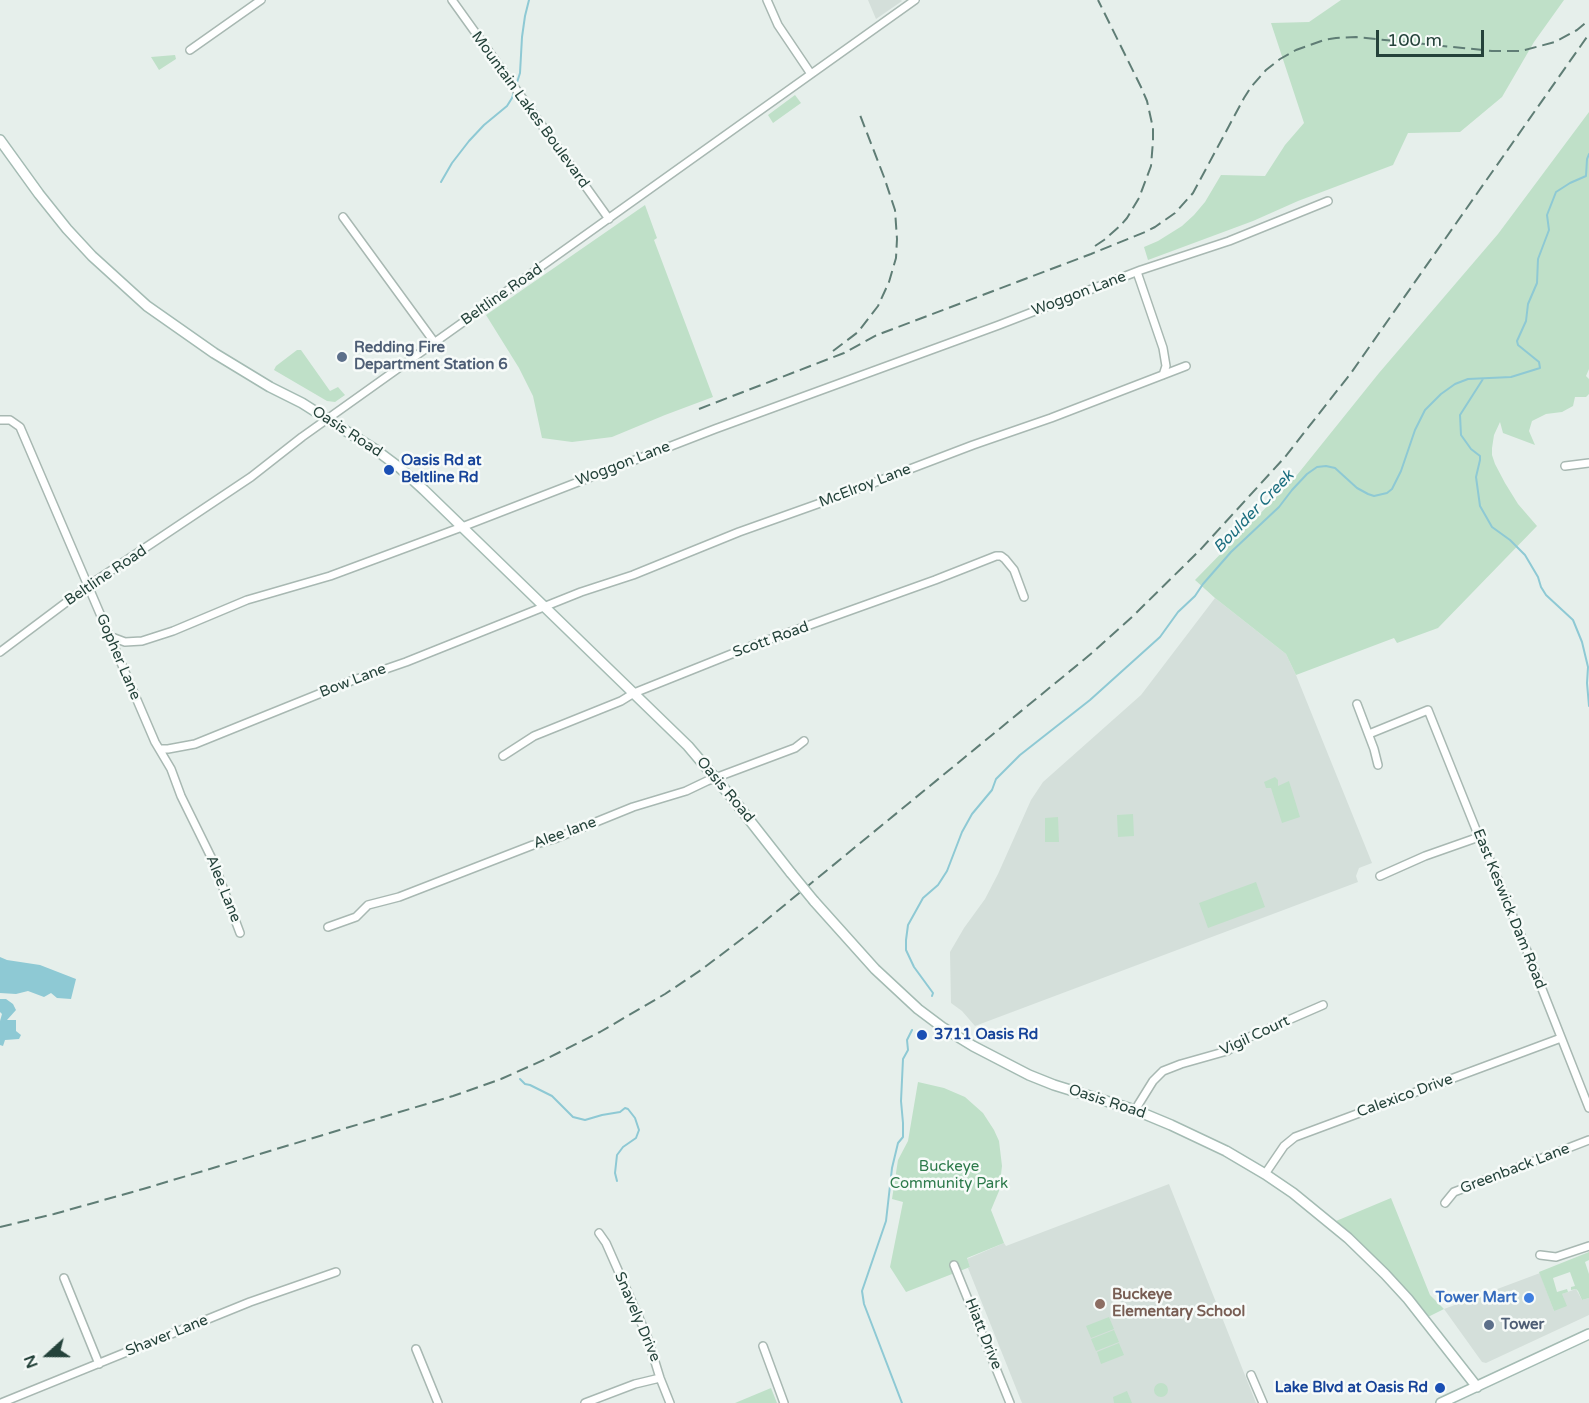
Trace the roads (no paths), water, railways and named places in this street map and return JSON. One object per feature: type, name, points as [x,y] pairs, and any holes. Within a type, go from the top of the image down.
[{"type":"main road","name":"Oasis Road","points":[[0,140],[3,150],[67,229],[99,263],[147,306],[214,353],[327,419],[394,464],[424,490],[688,746],[814,902],[875,969],[918,1008],[952,1034],[1001,1062],[1054,1085],[1135,1110],[1171,1125],[1211,1143],[1265,1174],[1310,1206],[1368,1256],[1408,1299],[1476,1387]]},
{"type":"main road","points":[[1441,1403],[1589,1334]]},
{"type":"street","points":[[190,50],[261,0]]},
{"type":"street","name":"Mountain Lakes Boulevard","points":[[452,0],[609,219]]},
{"type":"street","points":[[767,0],[778,25],[811,74]]},
{"type":"street","name":"Beltline Road","points":[[0,652],[88,586],[251,477],[327,419],[915,0]]},
{"type":"street","name":"Woggon Lane","points":[[109,636],[129,643],[157,637],[247,600],[330,576],[715,429],[1137,272],[1229,241],[1328,201]]},
{"type":"street","points":[[344,216],[435,343]]},
{"type":"street","name":"Woggon Lane","points":[[1137,272],[1163,348],[1166,366],[1163,375]]},
{"type":"street","name":"McElroy Lane","points":[[545,608],[739,532],[1052,418],[1186,366]]},
{"type":"street","name":"Gopher Lane","points":[[0,420],[10,420],[16,423],[24,434],[155,742],[171,769],[204,844]]},
{"type":"street","points":[[1566,466],[1589,463]]},
{"type":"street","name":"Scott Road","points":[[503,756],[534,736],[621,701],[634,693],[754,645],[996,556],[1005,559],[1014,570],[1024,597]]},
{"type":"street","name":"Bow Lane","points":[[160,749],[195,744],[341,685],[545,608]]},
{"type":"street","points":[[1357,704],[1378,765]]},
{"type":"street","name":"East Keswick Dam Road","points":[[1369,734],[1428,710],[1589,1108]]},
{"type":"street","name":"Alee lane","points":[[328,927],[356,917],[368,905],[399,897],[633,807],[686,791],[795,748],[804,741]]},
{"type":"street","points":[[1380,876],[1425,856],[1479,837]]},
{"type":"street","name":"Alee Lane","points":[[204,844],[213,861],[240,933]]},
{"type":"street","name":"Vigil Court","points":[[1135,1110],[1153,1081],[1163,1071],[1227,1051],[1247,1038],[1323,1005]]},
{"type":"street","name":"Calexico Drive","points":[[1265,1174],[1284,1146],[1295,1137],[1561,1038]]},
{"type":"street","name":"Greenback Lane","points":[[1444,1203],[1454,1192],[1589,1140]]},
{"type":"street","name":"Snavely Drive","points":[[599,1233],[647,1336],[670,1403]]},
{"type":"street","points":[[1540,1255],[1556,1257],[1589,1246]]},
{"type":"street","name":"Hiatt Drive","points":[[954,1265],[1010,1403]]},
{"type":"street","name":"Shaver Lane","points":[[1,1403],[250,1302],[336,1272]]},
{"type":"street","points":[[64,1278],[99,1364]]},
{"type":"street","points":[[763,1347],[784,1403]]},
{"type":"street","points":[[416,1349],[438,1403]]},
{"type":"street","points":[[1251,1376],[1263,1403]]},
{"type":"street","points":[[585,1403],[635,1384],[660,1378]]},
{"type":"water","points":[[0,957],[40,965],[76,979],[71,999],[57,998],[51,993],[44,997],[28,991],[16,994],[0,993]]},
{"type":"water","points":[[0,999],[6,999],[13,1004],[16,1010],[7,1020],[16,1020],[16,1031],[21,1035],[19,1039],[5,1040],[3,1046],[0,1045],[2,1014]]},
{"type":"waterway","points":[[441,182],[469,141],[507,106],[512,98],[520,73],[522,37],[529,0]]},
{"type":"waterway","name":"Boulder Creek","points":[[932,996],[933,993],[914,967],[906,950],[908,925],[923,898],[938,885],[947,871],[962,832],[972,814],[992,790],[996,779],[1020,755],[1090,700],[1160,637],[1178,612],[1195,596],[1231,552],[1279,507],[1307,474],[1317,467],[1335,468],[1357,488],[1368,494],[1374,496],[1387,493],[1392,489],[1401,471],[1415,430],[1425,410],[1441,394],[1455,384],[1468,379],[1511,377],[1540,368],[1539,362],[1518,345],[1517,341],[1526,321],[1528,304],[1537,283],[1538,259],[1549,230],[1547,215],[1556,192],[1586,176],[1589,154]]},
{"type":"waterway","points":[[1483,379],[1460,415],[1461,435],[1471,449],[1480,456],[1476,477],[1480,506],[1492,527],[1525,555],[1546,595],[1573,620],[1582,642],[1588,667],[1589,706]]},
{"type":"waterway","name":"Boulder Creek","points":[[902,1403],[864,1304],[862,1291],[886,1221],[892,1168],[898,1143],[903,1137],[901,1101],[903,1059],[908,1050],[907,1040],[912,1030]]},
{"type":"waterway","points":[[520,1079],[525,1084],[552,1096],[573,1117],[585,1120],[628,1109],[635,1118],[639,1130],[636,1138],[623,1147],[617,1155],[615,1173],[617,1181]]},
{"type":"railway","points":[[1095,246],[1120,226],[1139,198],[1151,166],[1153,141],[1153,128],[1147,101],[1098,0]]},
{"type":"railway","points":[[699,409],[844,353],[877,335],[1091,254],[1155,227],[1175,213],[1193,193],[1251,87],[1266,70],[1296,50],[1324,40],[1356,37],[1492,51],[1521,51],[1555,42],[1577,30],[1589,20]]},
{"type":"railway","points":[[0,1227],[143,1189],[453,1096],[501,1079],[600,1032],[701,970],[759,926],[1092,653],[1200,550],[1285,457],[1351,373],[1589,34]]},
{"type":"railway","points":[[833,351],[858,332],[878,306],[889,282],[896,258],[895,210],[860,115]]},
{"type":"place","name":"Redding Fire Department Station 6","points":[[342,357]]},
{"type":"place","name":"Oasis Rd at Beltline Rd","points":[[389,470]]},
{"type":"place","name":"3711 Oasis Rd","points":[[922,1035]]},
{"type":"place","name":"Tower Mart","points":[[1529,1298]]},
{"type":"place","name":"Buckeye Elementary School","points":[[1100,1304]]},
{"type":"place","name":"Tower","points":[[1489,1325]]},
{"type":"place","name":"Lake Blvd at Oasis Rd","points":[[1440,1388]]},
{"type":"park label","name":"Buckeye Community Park","points":[[949,1176]]}]
